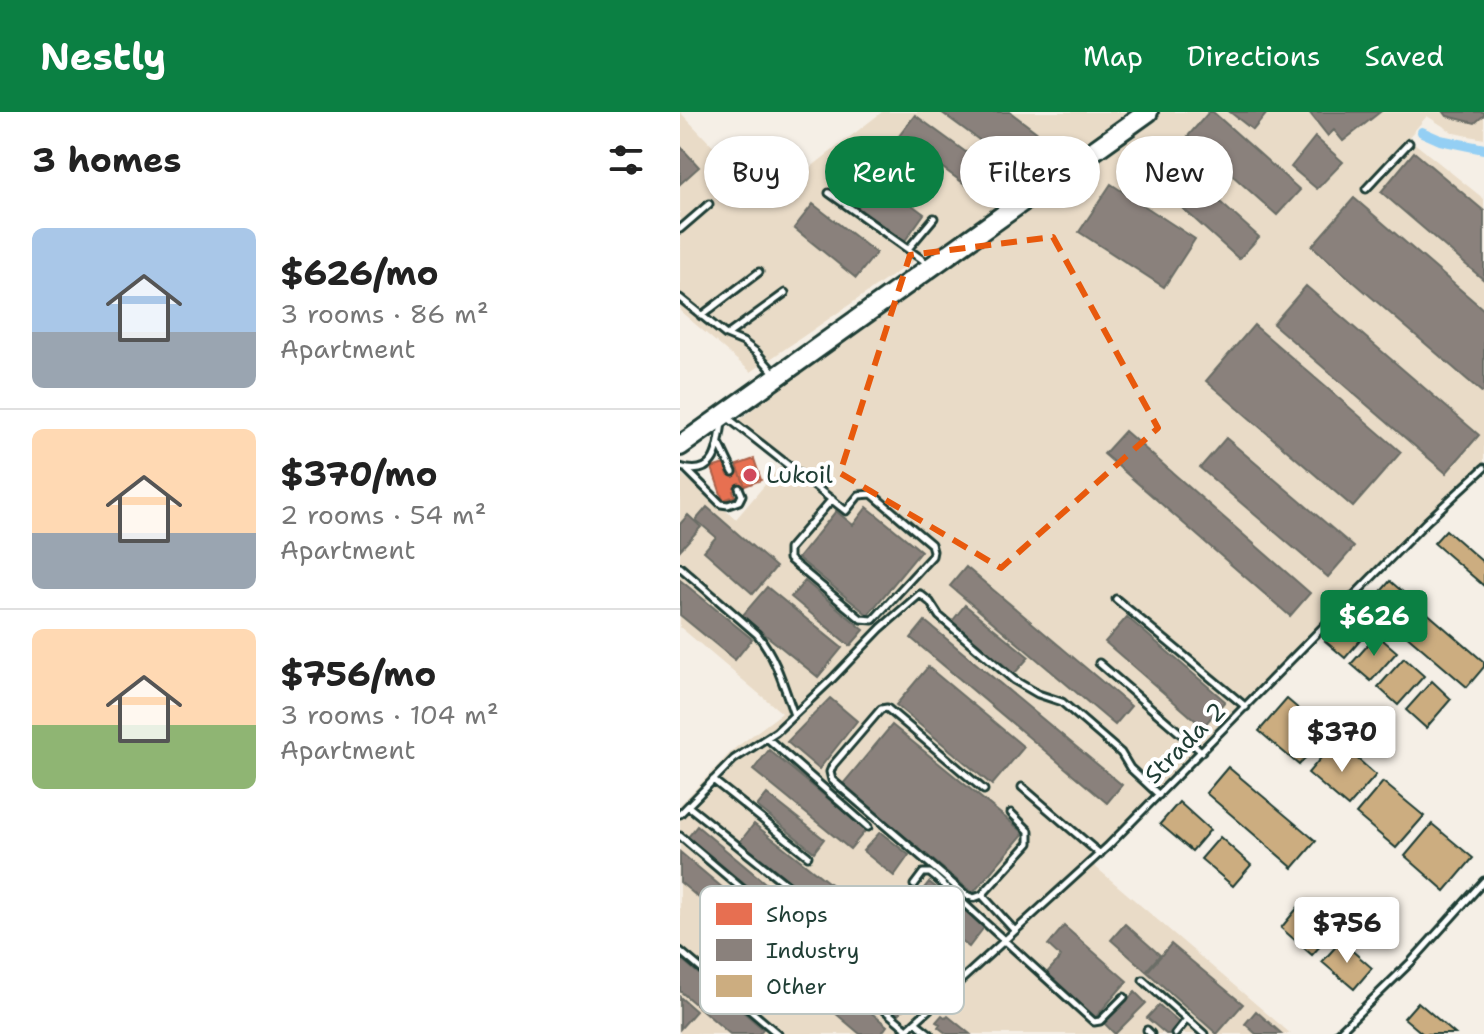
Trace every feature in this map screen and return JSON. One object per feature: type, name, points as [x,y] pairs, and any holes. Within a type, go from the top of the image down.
[{"type":"highway","points":[[680,432],[771,369],[916,255],[1131,112]]},
{"type":"highway","points":[[680,446],[1148,112]]},
{"type":"lane","points":[[1366,189],[1409,143]]},
{"type":"lane","points":[[680,229],[704,208]]},
{"type":"lane","points":[[850,208],[916,255],[934,218]]},
{"type":"lane","points":[[701,316],[759,272]]},
{"type":"lane","points":[[726,335],[785,293]]},
{"type":"lane","points":[[680,298],[726,335],[756,352],[771,369]]},
{"type":"lane","points":[[683,468],[697,470],[716,456],[724,414]]},
{"type":"lane","points":[[724,414],[832,499],[846,511],[859,495],[872,494],[931,544],[932,556],[873,620],[861,619],[789,559],[789,549],[832,499]]},
{"type":"lane","points":[[720,445],[733,472]]},
{"type":"lane","points":[[683,468],[721,504],[739,501],[742,495],[739,488]]},
{"type":"lane","name":"Strada 2","points":[[964,977],[1100,854],[1426,522],[1484,468]]},
{"type":"lane","points":[[680,567],[767,646],[794,715]]},
{"type":"lane","points":[[680,814],[734,759],[767,738],[794,715],[881,628],[920,594],[939,616],[1014,680],[1038,694],[1062,702],[1121,753],[1130,768],[1159,795]]},
{"type":"lane","points":[[1116,599],[1246,707]]},
{"type":"lane","points":[[1099,663],[1202,752]]},
{"type":"lane","points":[[956,886],[832,780],[830,772],[881,709],[887,708],[984,790]]},
{"type":"lane","points":[[767,738],[868,827]]},
{"type":"lane","points":[[713,780],[808,856]]},
{"type":"lane","points":[[1022,787],[1100,854]]},
{"type":"lane","points":[[688,806],[788,886]]},
{"type":"lane","points":[[964,893],[974,898],[982,895],[1029,843],[1029,831],[1011,813]]},
{"type":"lane","points":[[680,836],[737,886]]},
{"type":"lane","points":[[914,885],[923,873],[930,873],[944,886]]},
{"type":"lane","points":[[1337,1034],[1411,962],[1484,881]]},
{"type":"lane","points":[[982,895],[1015,931]]},
{"type":"lane","points":[[964,904],[1094,1022],[1100,1021],[1124,997]]},
{"type":"lane","points":[[680,951],[700,968]]},
{"type":"lane","points":[[1143,980],[1204,1034]]},
{"type":"lane","points":[[754,1014],[778,1034]]},
{"type":"lane","points":[[883,1014],[904,1032]]},
{"type":"lane","name":"Strada 2","points":[[904,1032],[923,1014]]},
{"type":"lane","points":[[1175,1034],[1187,1019]]},
{"type":"lane","points":[[915,1022],[930,1034]]},
{"type":"highlighted area","points":[[1053,237],[1158,428],[1001,568],[840,473],[910,255]]},
{"type":"shaded area","points":[[680,112],[704,137],[704,208],[809,208],[809,169],[825,156],[825,208],[944,208],[944,136],[851,136],[882,112],[1484,112],[1484,139],[1454,133],[1427,116],[1408,138],[1484,199],[1484,468],[1426,522],[1091,863],[1291,1034],[680,1034],[680,805],[734,749],[782,713],[680,627],[680,473],[736,519],[785,461],[737,422],[777,389],[949,268],[928,251],[751,372],[680,311]]},
{"type":"building: Shops","name":"Lukoil","points":[[754,459],[761,480],[745,486],[737,465]]},
{"type":"building: Shops","points":[[724,464],[728,475],[739,470],[745,486],[733,491],[735,496],[723,500],[712,468]]},
{"type":"building: Industry","points":[[941,112],[1010,112],[1039,134],[1038,136],[974,136]]},
{"type":"building: Industry","points":[[1209,112],[1213,112],[1300,190],[1277,215],[1233,176],[1233,136],[1188,136]]},
{"type":"building: Industry","points":[[1230,112],[1266,112],[1267,113],[1253,130]]},
{"type":"building: Industry","points":[[1309,112],[1380,112],[1343,141],[1334,130],[1328,136]]},
{"type":"building: Industry","points":[[1444,112],[1484,112],[1484,115],[1475,123],[1447,116]]},
{"type":"building: Industry","points":[[915,115],[944,136],[899,136]]},
{"type":"building: Industry","points":[[944,136],[960,148],[960,181],[944,169]]},
{"type":"building: Industry","points":[[1315,137],[1343,162],[1317,189],[1291,167]]},
{"type":"building: Industry","points":[[680,146],[699,167],[680,184]]},
{"type":"building: Industry","points":[[1414,152],[1484,211],[1484,280],[1381,192]]},
{"type":"building: Industry","points":[[1111,184],[1116,187],[1116,208],[1148,208],[1195,239],[1164,287],[1079,232],[1095,208],[1100,208],[1100,200]]},
{"type":"building: Industry","points":[[1354,198],[1484,310],[1484,394],[1312,246]]},
{"type":"building: Industry","points":[[813,204],[876,253],[856,278],[794,228]]},
{"type":"building: Industry","points":[[858,208],[916,208],[924,214],[904,242]]},
{"type":"building: Industry","points":[[1182,208],[1227,208],[1259,237],[1239,259]]},
{"type":"building: Industry","points":[[1306,286],[1479,435],[1446,473],[1273,324]]},
{"type":"building: Industry","points":[[1254,325],[1401,452],[1353,507],[1206,381]]},
{"type":"building: Industry","points":[[1125,431],[1310,593],[1290,616],[1104,454]]},
{"type":"building: Industry","points":[[1226,438],[1354,547],[1328,577],[1200,468]]},
{"type":"building: Industry","points":[[707,507],[776,567],[753,594],[704,551],[716,537],[696,520]]},
{"type":"building: Industry","points":[[867,507],[921,551],[868,615],[798,558],[836,511],[853,525]]},
{"type":"building: Industry","points":[[688,515],[701,527],[680,550],[680,524]]},
{"type":"building: Industry","points":[[966,567],[1131,706],[1115,725],[950,586]]},
{"type":"building: Industry","points":[[680,580],[752,639],[735,660],[680,615]]},
{"type":"building: Industry","points":[[805,581],[864,630],[850,646],[791,597]]},
{"type":"building: Industry","points":[[767,587],[842,648],[818,677],[742,616]]},
{"type":"building: Industry","points":[[965,605],[1029,657],[1013,675],[950,624]]},
{"type":"building: Industry","points":[[1127,617],[1225,701],[1203,727],[1105,642]]},
{"type":"building: Industry","points":[[925,621],[1122,785],[1107,803],[911,638]]},
{"type":"building: Industry","points":[[928,667],[1024,747],[992,785],[896,705]]},
{"type":"building: Industry","points":[[830,698],[857,721],[819,769],[787,742]]},
{"type":"building: Industry","points":[[892,725],[1024,833],[973,893],[842,785]]},
{"type":"building: Industry","points":[[769,750],[866,830],[850,849],[753,770]]},
{"type":"building: Industry","points":[[767,794],[824,839],[814,852],[757,806]]},
{"type":"building: Industry","points":[[754,824],[833,886],[794,886],[739,843]]},
{"type":"building: Industry","points":[[697,826],[769,886],[747,886],[688,837]]},
{"type":"building: Industry","points":[[880,832],[909,855],[894,876],[863,851]]},
{"type":"building: Industry","points":[[680,852],[720,886],[700,886],[700,899],[680,882]]},
{"type":"building: Industry","points":[[964,910],[985,926],[969,947],[964,943]]},
{"type":"building: Industry","points":[[1125,924],[1160,955],[1146,971],[1111,940]]},
{"type":"building: Industry","points":[[1064,926],[1127,981],[1095,1018],[1045,975],[1061,957],[1048,945]]},
{"type":"building: Industry","points":[[1171,944],[1243,1004],[1217,1034],[1147,972]]},
{"type":"building: Industry","points":[[680,958],[700,975],[700,1008],[680,991]]},
{"type":"building: Industry","points":[[1135,992],[1146,1003],[1115,1034],[1104,1023]]},
{"type":"building: Industry","points":[[680,997],[696,1011],[680,1029]]},
{"type":"building: Industry","points":[[1159,1005],[1179,1023],[1169,1034],[1147,1018]]},
{"type":"building: Industry","points":[[1256,1011],[1282,1034],[1256,1034],[1245,1024]]},
{"type":"building: Industry","points":[[707,1014],[745,1014],[763,1029],[759,1034],[730,1034]]},
{"type":"building: Industry","points":[[836,1014],[873,1014],[887,1026],[881,1034],[860,1034]]},
{"type":"building: Industry","points":[[942,1015],[948,1016],[970,1034],[947,1034],[936,1022]]},
{"type":"building: Other","points":[[1446,530],[1484,563],[1484,586],[1434,543]]},
{"type":"building: Other","points":[[1390,581],[1484,662],[1484,667],[1467,687],[1370,604]]},
{"type":"building: Other","points":[[1351,612],[1370,629],[1345,658],[1325,641]]},
{"type":"building: Other","points":[[1377,635],[1397,652],[1371,681],[1351,664]]},
{"type":"building: Other","points":[[1404,658],[1424,676],[1398,705],[1378,687]]},
{"type":"building: Other","points":[[1432,681],[1451,699],[1426,728],[1406,710]]},
{"type":"building: Other","points":[[1287,699],[1327,733],[1299,765],[1259,731]]},
{"type":"building: Other","points":[[1336,740],[1376,775],[1348,807],[1308,773]]},
{"type":"building: Other","points":[[1228,767],[1316,841],[1293,868],[1206,793]]},
{"type":"building: Other","points":[[1383,782],[1424,816],[1396,848],[1356,814]]},
{"type":"building: Other","points":[[1179,802],[1210,830],[1192,851],[1160,824]]},
{"type":"building: Other","points":[[1432,824],[1473,858],[1445,891],[1405,856]]},
{"type":"building: Other","points":[[1220,837],[1251,865],[1233,886],[1201,859]]},
{"type":"building: Other","points":[[1299,906],[1331,934],[1312,955],[1281,928]]},
{"type":"building: Other","points":[[1341,941],[1372,968],[1354,989],[1322,962]]},
{"type":"building: Other","points":[[1418,1002],[1455,1034],[1423,1034],[1404,1018]]},
{"type":"waterway","points":[[1422,132],[1440,140],[1484,149]]},
{"type":"place","name":"Lukoil","points":[[750,475]]}]
